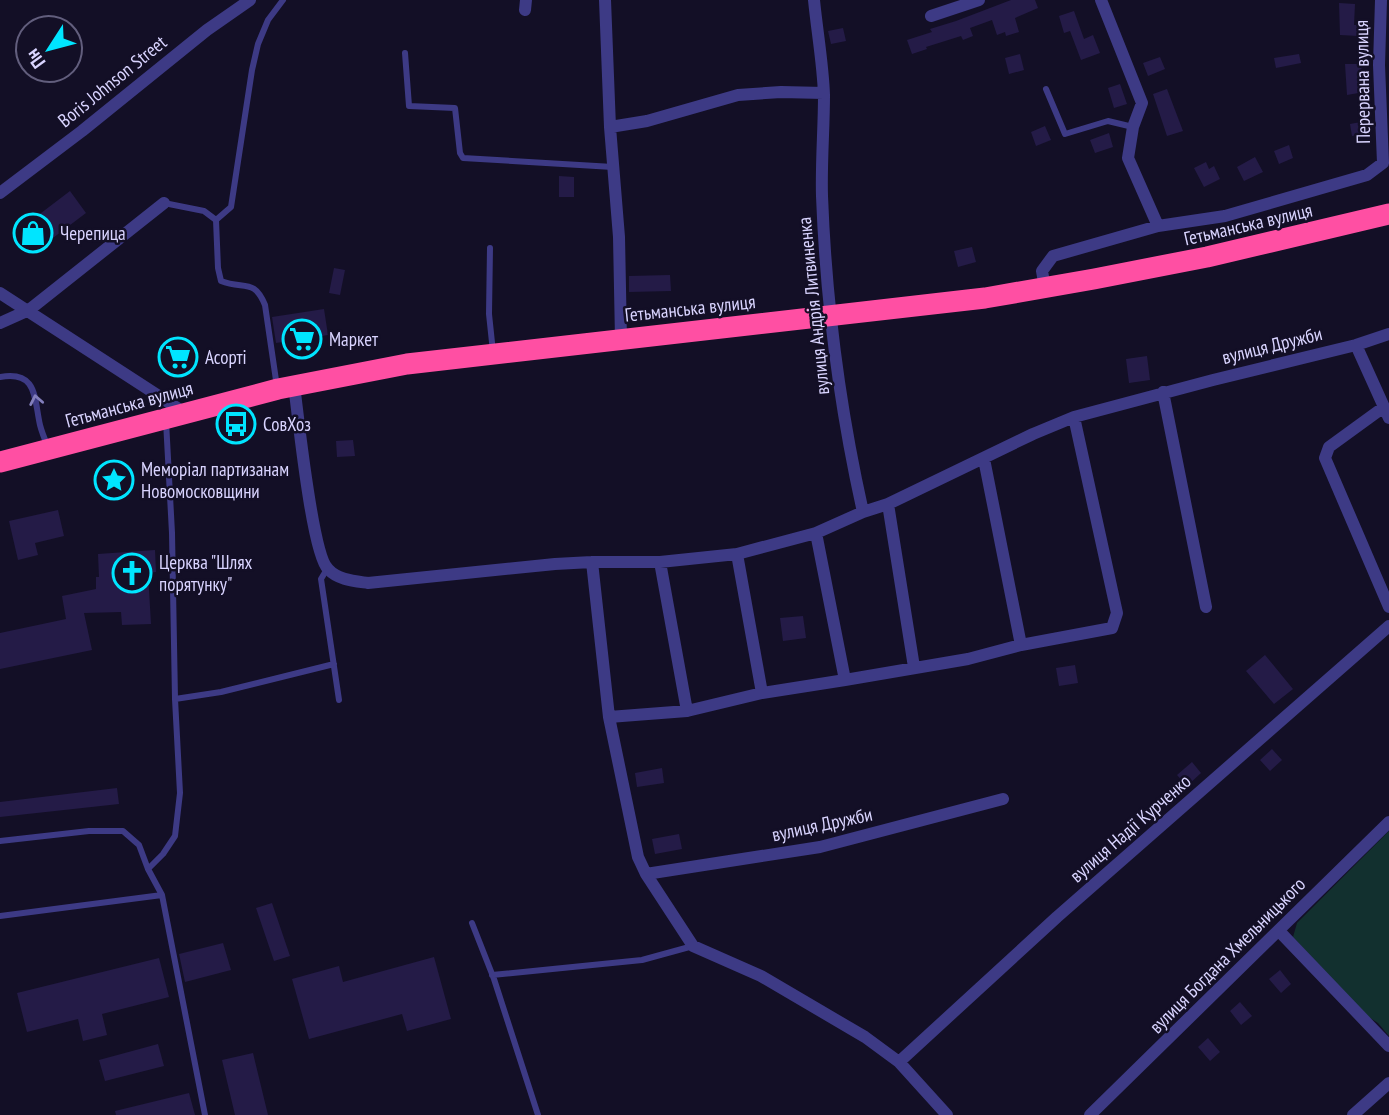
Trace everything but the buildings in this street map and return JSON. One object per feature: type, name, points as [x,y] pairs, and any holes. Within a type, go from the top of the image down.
[{"type":"highway","name":"Гетьманська вулиця","points":[[0,462],[286,387],[407,364],[985,298],[1207,257],[1389,214]]},
{"type":"street","name":"Boris Johnson Street","points":[[0,193],[207,30],[250,0]]},
{"type":"street","points":[[605,0],[610,127],[619,237],[621,339]]},
{"type":"street","name":"вулиця Андрія Литвиненка","points":[[814,0],[824,93],[822,195],[831,315],[838,376],[863,512]]},
{"type":"street","points":[[931,16],[979,0]]},
{"type":"street","points":[[1045,288],[1042,271],[1053,256],[1157,226],[1128,158],[1133,127],[1142,103],[1101,0]]},
{"type":"street","name":"Перервана вулиця","points":[[1157,226],[1225,216],[1367,175],[1384,163],[1379,65],[1381,0]]},
{"type":"street","points":[[610,127],[647,121],[737,95],[824,93]]},
{"type":"street","points":[[0,323],[29,310],[164,203]]},
{"type":"street","points":[[0,293],[29,310],[176,416]]},
{"type":"street","name":"вулиця Дружби","points":[[327,569],[346,580],[368,583],[592,562],[660,562],[737,554],[816,533],[888,504],[1074,417],[1163,392],[1356,345],[1389,334]]},
{"type":"street","points":[[1356,345],[1387,412],[1329,447],[1325,458],[1389,607]]},
{"type":"street","points":[[286,387],[301,441],[317,544],[327,569]]},
{"type":"street","points":[[1163,392],[1206,607]]},
{"type":"street","points":[[609,717],[687,710],[762,693],[968,659],[1021,645],[1112,628],[1116,613],[1074,417]]},
{"type":"street","points":[[984,459],[1021,645]]},
{"type":"street","points":[[888,504],[914,667]]},
{"type":"street","points":[[816,533],[845,680]]},
{"type":"street","points":[[737,554],[762,693]]},
{"type":"street","points":[[592,562],[609,717],[638,857],[646,874],[693,946],[761,976],[865,1037],[899,1062],[947,1115]]},
{"type":"street","points":[[660,562],[687,710]]},
{"type":"street","name":"вулиця Надії Курченко","points":[[899,1062],[1057,917],[1389,626]]},
{"type":"street","name":"вулиця Дружби","points":[[646,874],[820,847],[1003,799]]},
{"type":"street","name":"вулиця Богдана Хмельницького","points":[[1090,1115],[1389,821]]},
{"type":"street","points":[[1279,931],[1389,1046]]},
{"type":"street","points":[[1353,1115],[1389,1083]]},
{"type":"lane","points":[[216,220],[231,207],[258,44],[268,20],[283,0]]},
{"type":"lane","points":[[405,52],[409,106],[456,108],[460,153],[463,158],[613,167]]},
{"type":"lane","points":[[1046,89],[1065,134],[1108,121],[1133,127]]},
{"type":"lane","points":[[164,203],[204,211],[216,220]]},
{"type":"lane","points":[[216,220],[221,281],[248,286],[261,294],[286,387]]},
{"type":"lane","points":[[490,248],[489,314],[493,354]]},
{"type":"lane","points":[[0,377],[10,375],[23,378],[34,389],[40,426],[48,449]]},
{"type":"lane","points":[[148,869],[163,854],[175,836],[180,793],[175,699],[172,533],[176,416]]},
{"type":"lane","points":[[327,569],[321,579],[339,700]]},
{"type":"lane","points":[[175,699],[221,692],[334,664]]},
{"type":"lane","points":[[0,841],[89,831],[123,831],[139,845],[162,895],[205,1115]]},
{"type":"lane","points":[[0,916],[162,895]]},
{"type":"lane","points":[[472,923],[538,1115]]},
{"type":"lane","points":[[492,975],[642,960],[693,946]]},
{"type":"green space","points":[[1389,831],[1389,1036],[1378,1023],[1364,1014],[1293,937],[1297,923]]},
{"type":"place","name":"Черепица","points":[[33,233]]},
{"type":"place","name":"Маркет","points":[[302,339]]},
{"type":"place","name":"Асорті","points":[[178,357]]},
{"type":"place","name":"СовХоз","points":[[236,424]]},
{"type":"place","name":"Меморіал партизанам Новомосковщини","points":[[114,480]]},
{"type":"place","name":"Церква \"Шлях порятунку\"","points":[[132,573]]}]
